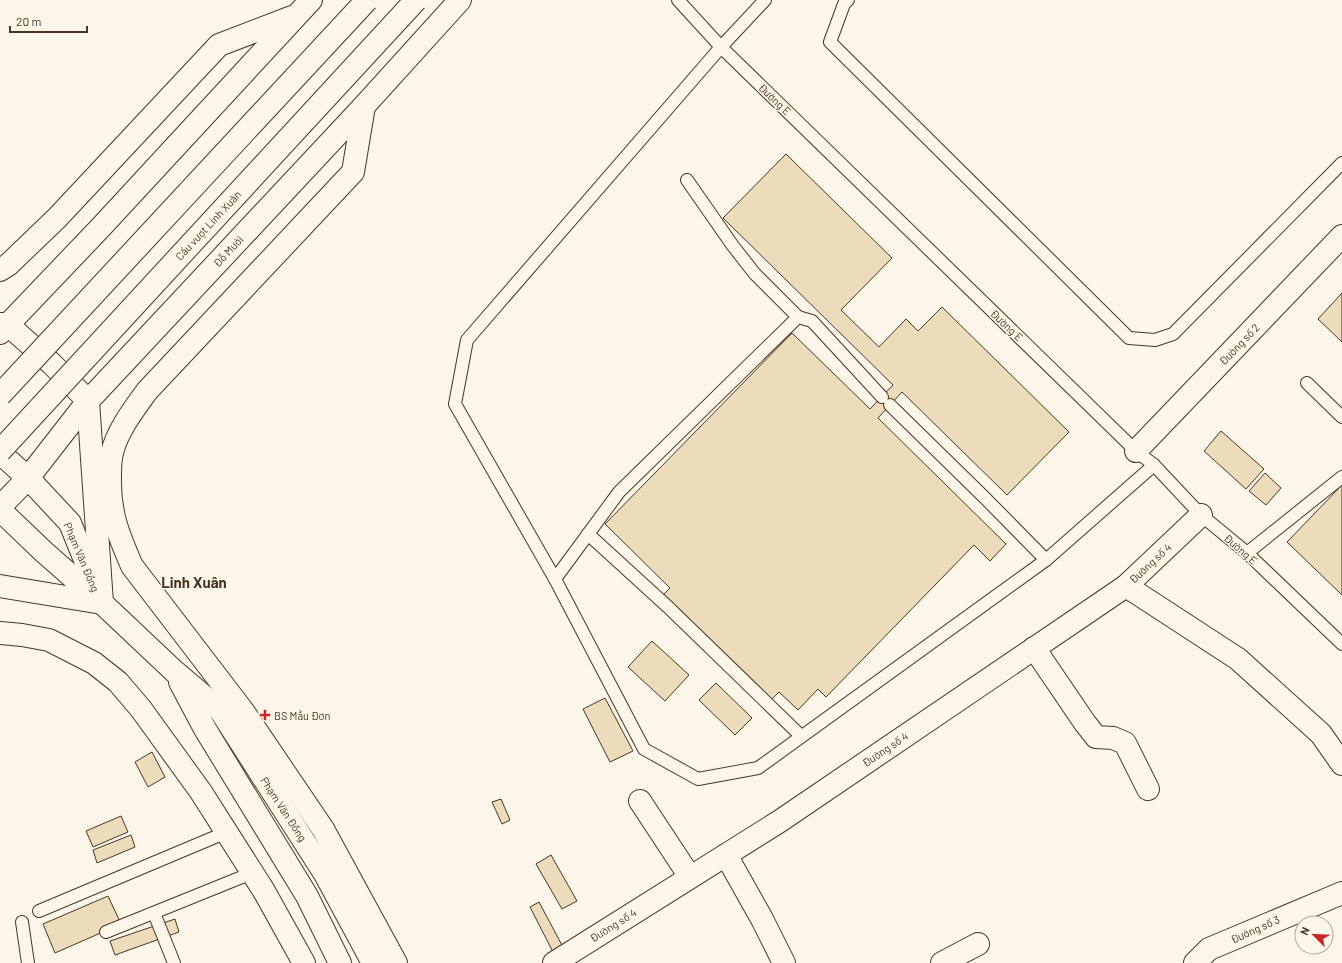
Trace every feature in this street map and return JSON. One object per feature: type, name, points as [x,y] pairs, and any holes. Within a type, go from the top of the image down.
[{"type":"main road","points":[[0,395],[367,0]]},
{"type":"main road","name":"Cầu vượt Linh Xuân","points":[[0,452],[416,0]]},
{"type":"main road","name":"Đỗ Mười","points":[[0,507],[28,478],[88,401],[364,106],[460,0]]},
{"type":"main road","points":[[0,270],[8,265],[57,218],[219,46],[304,8]]},
{"type":"main road","points":[[0,586],[102,603],[88,401],[52,364],[2,327],[102,226],[304,8]]},
{"type":"main road","points":[[364,106],[353,172],[147,391],[124,423],[112,452],[110,494],[113,516],[120,540],[132,566],[243,711],[323,829],[396,963]]},
{"type":"main road","name":"Đường số 2","points":[[1136,451],[1342,236]]},
{"type":"main road","name":"Phạm Văn Đồng","points":[[0,452],[28,478],[70,523],[102,603]]},
{"type":"main road","name":"Phạm Văn Đồng","points":[[0,510],[174,671],[220,710],[325,874],[373,963]]},
{"type":"main road","name":"Đường số 4","points":[[554,963],[581,956],[690,877],[780,821],[1126,586],[1201,515]]},
{"type":"main road","points":[[1126,586],[1238,659],[1321,734],[1342,764]]},
{"type":"main road","points":[[0,633],[49,640],[94,663],[118,682],[146,716],[201,792],[264,891],[304,963]]},
{"type":"main road","points":[[1034,648],[1096,737],[1113,738],[1124,743],[1148,789]]},
{"type":"main road","name":"Phạm Văn Đồng","points":[[174,671],[205,729],[307,896],[340,963]]},
{"type":"main road","points":[[640,801],[690,877]]},
{"type":"main road","points":[[726,855],[762,919],[784,963]]},
{"type":"main road","name":"Đường số 3","points":[[1195,963],[1209,949],[1342,893]]},
{"type":"main road","points":[[942,963],[978,944]]},
{"type":"lane","name":"Đường E","points":[[678,0],[721,47],[1136,451],[1154,465],[1201,515],[1247,553],[1342,644]]},
{"type":"lane","points":[[765,0],[721,47],[467,340],[455,404],[555,579],[644,748],[698,779],[758,768],[1046,560],[1154,465]]},
{"type":"lane","points":[[848,0],[844,4],[830,42],[1129,338],[1155,340],[1173,334],[1342,162]]},
{"type":"lane","points":[[687,180],[733,246],[756,274],[798,317],[812,321],[886,401],[1046,560]]},
{"type":"lane","points":[[555,579],[619,492],[798,317]]},
{"type":"lane","points":[[1307,383],[1342,417]]},
{"type":"lane","points":[[1247,553],[1342,477]]},
{"type":"lane","points":[[588,534],[668,607],[801,736]]},
{"type":"lane","points":[[38,911],[227,832]]},
{"type":"lane","points":[[106,932],[252,873]]},
{"type":"lane","points":[[154,913],[174,963]]},
{"type":"lane","points":[[22,922],[28,963]]},
{"type":"building","points":[[786,154],[892,258],[841,310],[879,347],[906,319],[918,331],[942,307],[1069,432],[1007,495],[902,392],[878,418],[1006,544],[990,561],[974,545],[826,697],[818,689],[798,710],[779,692],[768,703],[661,597],[670,588],[605,524],[792,333],[870,409],[893,385],[723,218]]},
{"type":"building","points":[[1342,293],[1342,342],[1318,319]]},
{"type":"building","points":[[1221,431],[1264,469],[1246,489],[1204,451]]},
{"type":"building","points":[[1265,473],[1281,488],[1266,505],[1249,491]]},
{"type":"building","points":[[1342,485],[1342,595],[1287,542]]},
{"type":"building","points":[[652,641],[689,675],[665,701],[628,667]]},
{"type":"building","points":[[716,683],[752,718],[735,735],[699,700]]},
{"type":"building","points":[[605,698],[633,751],[610,762],[583,709]]},
{"type":"building","points":[[152,752],[165,777],[148,787],[135,762]]},
{"type":"building","points":[[501,799],[510,820],[502,824],[492,802]]},
{"type":"building","points":[[121,816],[128,832],[93,847],[86,831]]},
{"type":"building","points":[[131,835],[135,847],[97,863],[93,850]]},
{"type":"building","points":[[551,855],[577,901],[562,909],[536,864]]},
{"type":"building","points":[[108,896],[121,924],[55,953],[43,924]]},
{"type":"building","points":[[539,902],[565,951],[555,956],[530,907]]},
{"type":"building","points":[[175,919],[179,932],[115,955],[110,941]]},
{"type":"place","name":"BS Mẫu Đơn","points":[[265,715]]},
{"type":"district","name":"Linh Xuân","points":[[194,582]]}]
